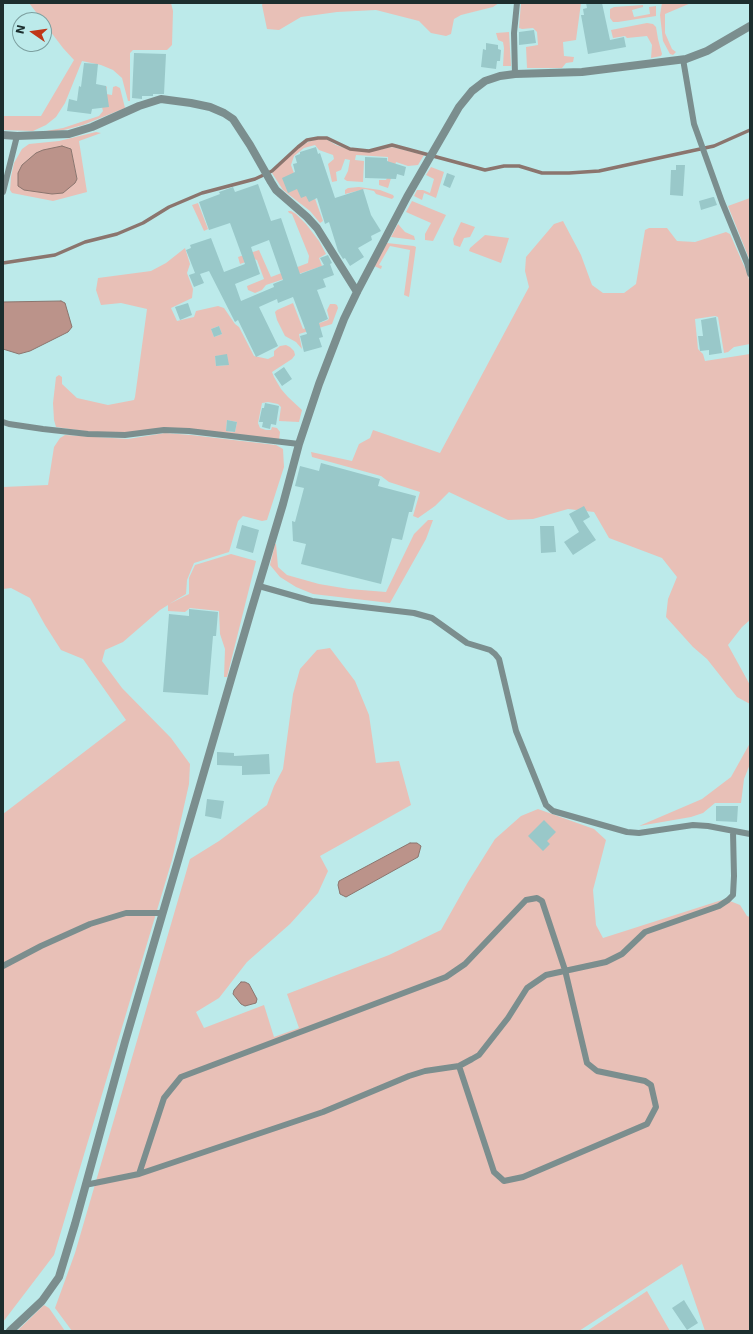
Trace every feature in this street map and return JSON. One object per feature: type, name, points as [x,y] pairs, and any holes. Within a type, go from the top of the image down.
[{"type":"street","points":[[10,1331],[42,1301],[58,1277],[75,1224],[299,444],[319,384],[342,326],[357,292],[407,197],[459,107],[472,91],[485,81],[500,76],[515,74],[582,72],[683,59],[707,51],[750,26]]},
{"type":"street","points":[[3,135],[18,136],[68,134],[92,127],[138,106],[161,100],[191,102],[210,107],[224,113],[233,120],[250,145],[276,190],[307,217],[317,228],[357,292]]},
{"type":"lane","points":[[515,74],[514,33],[517,3]]},
{"type":"lane","points":[[683,59],[694,124],[750,274]]},
{"type":"lane","points":[[3,192],[18,136]]},
{"type":"lane","points":[[3,422],[43,429],[88,434],[125,435],[164,430],[189,431],[299,444]]},
{"type":"lane","points":[[258,586],[312,601],[414,613],[432,618],[467,642],[490,650],[499,659],[516,731],[546,804],[553,811],[628,832],[639,833],[693,826],[708,826],[733,832],[750,834]]},
{"type":"lane","points":[[85,1185],[139,1174],[323,1112],[409,1076],[425,1071],[459,1066],[479,1055],[508,1018],[526,988],[546,975],[606,962],[622,954],[645,932],[719,906],[728,900],[733,895],[733,832]]},
{"type":"lane","points":[[139,1174],[164,1098],[181,1078],[446,977],[465,964],[526,900],[537,898],[542,901],[565,970],[587,1063],[597,1071],[645,1080],[651,1085],[656,1107],[647,1124],[523,1177],[504,1180],[494,1172],[459,1066]]},
{"type":"lane","points":[[3,966],[41,946],[90,924],[126,913],[163,914]]},
{"type":"shaded area","points":[[29,3],[171,3],[173,11],[172,45],[167,50],[133,50],[130,53],[130,101],[128,101],[122,78],[113,70],[101,65],[82,61],[65,103],[56,117],[46,125],[33,131],[3,130],[3,116],[41,116],[74,60],[52,34],[52,12],[36,12]]},
{"type":"shaded area","points":[[263,3],[499,3],[493,7],[461,15],[454,19],[451,34],[446,36],[431,33],[419,21],[376,10],[337,12],[301,17],[279,30],[267,29],[262,5]]},
{"type":"shaded area","points":[[521,3],[581,3],[576,40],[563,42],[564,56],[574,57],[573,62],[566,63],[562,68],[527,68],[526,47],[538,45],[537,32],[533,28],[519,28]]},
{"type":"shaded area","points":[[662,3],[691,3],[665,14],[665,33],[672,49],[676,52],[673,55],[670,54],[663,41],[660,15]]},
{"type":"shaded area","points":[[643,5],[643,7],[632,10],[634,17],[650,14],[649,7],[656,6],[656,16],[618,22],[613,22],[610,18],[610,9],[614,7]]},
{"type":"shaded area","points":[[647,23],[653,24],[656,27],[662,54],[661,56],[651,58],[652,45],[647,36],[627,38],[625,36],[613,38],[611,30]]},
{"type":"shaded area","points":[[509,32],[511,66],[503,66],[503,42],[498,40],[496,33]]},
{"type":"shaded area","points":[[107,86],[106,94],[112,95],[113,87],[116,86],[120,88],[125,108],[83,125],[64,130],[46,131],[63,128],[99,116],[103,111],[101,103],[104,89]]},
{"type":"shaded area","points":[[96,132],[101,133],[79,141],[87,192],[53,201],[12,193],[10,190],[14,163],[22,149],[29,144],[59,141]],"holes":[[[71,149],[77,179],[43,150]]]},
{"type":"shaded area","points":[[318,139],[326,139],[336,145],[350,150],[369,152],[392,147],[424,155],[418,165],[408,166],[396,162],[388,188],[379,185],[379,180],[386,180],[387,178],[388,157],[356,155],[355,160],[364,161],[363,182],[347,181],[344,179],[348,171],[350,160],[345,159],[341,170],[336,172],[337,181],[332,182],[328,164],[334,159],[333,155],[319,150],[315,145],[304,148],[294,156],[291,165],[295,176],[313,193],[323,221],[320,223],[310,211],[283,190],[272,173],[298,148],[308,142]]},
{"type":"shaded area","points":[[62,146],[71,149],[77,179],[75,183],[63,193],[52,194],[24,190],[18,186],[18,173],[22,165],[36,153]]},
{"type":"shaded area","points":[[431,167],[444,172],[436,198],[424,193],[422,200],[414,196],[417,190],[423,190],[430,193],[434,179],[426,175]]},
{"type":"shaded area","points":[[359,187],[380,190],[393,195],[394,197],[392,199],[376,194],[374,191],[365,189],[345,194],[345,190],[348,188]]},
{"type":"shaded area","points":[[750,198],[750,261],[728,206]]},
{"type":"shaded area","points":[[412,201],[446,215],[433,241],[425,240],[425,234],[431,223],[406,212]]},
{"type":"shaded area","points":[[198,203],[208,229],[204,231],[192,205]]},
{"type":"shaded area","points":[[288,211],[296,214],[319,241],[326,254],[319,258],[322,266],[266,285],[262,290],[255,293],[248,290],[247,286],[264,279],[257,260],[254,259],[240,264],[238,257],[259,250],[271,277],[308,263],[309,256],[292,214]]},
{"type":"shaded area","points":[[563,221],[581,255],[592,285],[603,293],[624,293],[636,284],[645,230],[649,228],[667,228],[677,241],[695,242],[726,232],[730,234],[748,275],[750,285],[750,344],[734,347],[728,352],[724,353],[718,317],[715,316],[695,319],[698,349],[703,354],[705,361],[750,354],[750,620],[742,627],[728,645],[750,685],[750,704],[737,697],[707,659],[693,647],[666,617],[668,599],[677,577],[662,558],[609,538],[594,512],[568,509],[533,519],[508,520],[449,492],[435,506],[418,518],[413,516],[420,492],[389,482],[381,476],[312,457],[311,452],[352,461],[359,444],[370,438],[373,430],[440,453],[529,287],[525,271],[526,257],[554,224]]},
{"type":"shaded area","points":[[461,222],[475,227],[470,237],[464,238],[460,247],[454,245],[453,239]]},
{"type":"shaded area","points":[[398,224],[405,232],[414,236],[415,240],[391,237]]},
{"type":"shaded area","points":[[485,235],[509,238],[501,263],[469,251],[470,248]]},
{"type":"shaded area","points":[[387,243],[416,247],[409,297],[404,295],[410,250],[390,246],[379,265],[382,266],[381,269],[374,266]]},
{"type":"shaded area","points":[[185,248],[190,264],[187,273],[193,289],[192,298],[171,308],[177,321],[194,317],[196,311],[218,306],[224,308],[235,324],[239,327],[254,356],[268,359],[274,356],[274,351],[280,346],[286,345],[294,351],[295,355],[292,359],[272,372],[281,389],[302,410],[299,422],[279,421],[281,407],[278,404],[268,402],[262,403],[258,423],[260,428],[266,430],[271,430],[272,427],[277,428],[280,432],[279,440],[224,433],[91,432],[56,427],[53,403],[56,377],[59,375],[62,377],[62,384],[77,398],[108,405],[134,400],[147,309],[121,303],[101,305],[96,290],[98,278],[151,271],[166,263]],"holes":[[[219,326],[222,334],[214,337],[211,329]],[[227,355],[228,365],[216,366],[215,356]],[[227,420],[237,422],[235,432],[226,431]]]},
{"type":"shaded area","points":[[61,301],[65,303],[72,327],[68,332],[30,351],[19,354],[3,349],[3,302]]},
{"type":"shaded area","points":[[293,303],[303,329],[328,320],[327,310],[330,304],[337,305],[338,308],[332,324],[299,334],[302,349],[296,342],[285,336],[277,320],[275,312]]},
{"type":"shaded area","points":[[165,433],[276,445],[283,449],[284,467],[267,520],[262,521],[243,516],[238,521],[229,552],[194,563],[187,580],[186,594],[169,604],[189,594],[189,578],[195,565],[231,554],[256,561],[227,677],[224,677],[225,649],[220,634],[219,611],[190,608],[185,612],[168,611],[168,605],[160,610],[123,642],[105,650],[102,661],[122,688],[171,738],[190,764],[189,784],[172,860],[54,1255],[3,1322],[3,814],[126,720],[83,659],[61,650],[30,598],[11,588],[3,589],[3,487],[48,485],[54,447],[60,438],[65,435],[128,439]]},
{"type":"shaded area","points":[[428,520],[433,520],[426,539],[390,603],[313,594],[296,587],[280,577],[270,565],[276,544],[278,567],[287,575],[319,584],[349,589],[386,592],[414,534]]},
{"type":"shaded area","points":[[330,648],[355,681],[369,715],[376,763],[399,761],[411,805],[320,856],[328,871],[318,893],[290,924],[247,962],[219,998],[196,1012],[204,1028],[264,1005],[274,1037],[299,1028],[287,994],[389,955],[441,930],[468,882],[495,839],[521,816],[538,809],[594,829],[606,840],[593,890],[596,925],[603,938],[725,899],[740,905],[747,916],[750,917],[750,1329],[748,1331],[705,1331],[682,1264],[579,1331],[72,1331],[55,1308],[75,1253],[190,859],[219,841],[267,805],[274,786],[283,769],[293,694],[300,669],[317,650]]},
{"type":"shaded area","points":[[750,743],[750,764],[744,779],[741,803],[715,803],[703,813],[691,817],[639,826],[702,799],[731,777]]},
{"type":"shaded area","points":[[410,843],[417,843],[421,846],[418,857],[346,897],[340,894],[338,885],[339,881]]},
{"type":"shaded area","points":[[241,982],[249,984],[257,999],[256,1003],[245,1006],[241,1004],[233,994],[234,990]]},
{"type":"shaded area","points":[[647,1291],[670,1331],[587,1331]]},
{"type":"shaded area","points":[[44,1305],[49,1308],[65,1331],[17,1331]]},
{"type":"building","points":[[586,3],[602,3],[610,40],[624,37],[626,47],[588,54],[581,15],[584,15],[583,9],[587,8]]},
{"type":"building","points":[[534,30],[536,43],[519,45],[519,32]]},
{"type":"building","points":[[486,43],[498,45],[498,49],[501,50],[500,61],[497,61],[496,69],[481,67],[483,49],[486,50]]},
{"type":"building","points":[[134,53],[166,54],[164,94],[142,96],[142,99],[132,98]]},
{"type":"building","points":[[84,63],[98,64],[96,84],[106,86],[109,107],[92,109],[91,114],[67,111],[69,99],[77,101],[79,86],[81,87]]},
{"type":"building","points":[[316,147],[318,154],[320,153],[335,198],[363,189],[371,215],[381,231],[371,236],[372,240],[358,248],[364,257],[350,266],[338,251],[329,222],[325,224],[317,198],[309,202],[306,196],[301,198],[297,189],[288,193],[282,178],[295,172],[293,164],[297,163],[295,156],[300,154],[300,152]]},
{"type":"building","points":[[365,157],[387,158],[387,161],[406,167],[404,176],[397,174],[396,179],[365,178]]},
{"type":"building","points":[[676,165],[685,165],[683,196],[670,195],[671,170],[676,170]]},
{"type":"building","points":[[447,173],[455,176],[450,188],[443,185]]},
{"type":"building","points":[[258,184],[271,221],[281,218],[300,274],[324,265],[320,258],[328,255],[332,263],[330,264],[334,275],[323,279],[326,287],[317,290],[328,319],[319,323],[323,337],[319,338],[322,347],[304,352],[300,336],[307,334],[293,297],[278,303],[277,299],[259,307],[278,346],[256,357],[238,320],[235,322],[209,271],[200,274],[204,283],[194,287],[189,275],[195,273],[186,250],[191,248],[190,245],[211,238],[224,272],[245,264],[230,223],[209,230],[199,202],[233,187],[235,192]],"holes":[[[269,240],[283,280],[273,284],[274,287],[241,301],[235,284],[260,274],[251,247]]]},
{"type":"building","points":[[714,197],[717,205],[701,210],[699,201]]},
{"type":"building","points":[[188,303],[192,315],[180,320],[175,307]]},
{"type":"building","points":[[716,317],[722,353],[709,355],[709,350],[700,351],[698,336],[703,336],[701,320]]},
{"type":"building","points":[[219,326],[222,334],[214,337],[211,329]]},
{"type":"building","points":[[227,354],[229,365],[216,366],[215,356]]},
{"type":"building","points":[[284,367],[292,379],[282,386],[274,374]]},
{"type":"building","points":[[265,403],[279,406],[276,425],[271,424],[270,429],[262,427],[263,422],[259,422],[262,408],[264,408]]},
{"type":"building","points":[[227,420],[237,422],[235,432],[226,431]]},
{"type":"building","points":[[321,463],[380,479],[378,486],[416,496],[412,512],[409,512],[402,540],[392,538],[381,584],[301,564],[306,544],[293,541],[292,521],[295,522],[304,488],[295,486],[300,466],[319,471]]},
{"type":"building","points":[[584,506],[590,517],[583,521],[596,540],[573,555],[564,542],[579,532],[569,514]]},
{"type":"building","points":[[242,525],[259,530],[253,553],[236,548]]},
{"type":"building","points":[[540,526],[554,526],[556,552],[541,553]]},
{"type":"building","points":[[189,609],[218,612],[216,636],[213,636],[208,695],[163,692],[169,614],[189,616]]},
{"type":"building","points":[[217,752],[234,753],[234,756],[269,754],[270,774],[242,775],[242,766],[217,765]]},
{"type":"building","points":[[207,799],[224,801],[221,819],[205,816]]},
{"type":"building","points":[[716,806],[738,806],[737,822],[716,821]]},
{"type":"building","points":[[544,820],[556,832],[547,841],[550,844],[543,851],[528,836]]},
{"type":"building","points":[[684,1300],[698,1323],[687,1330],[672,1308]]},
{"type":"waterway","points":[[3,263],[55,255],[85,242],[117,234],[143,223],[169,207],[202,193],[255,179],[272,171],[307,140],[318,138],[327,138],[350,149],[369,151],[392,145],[485,170],[504,166],[519,166],[542,173],[569,173],[599,171],[714,146],[750,130]]}]
